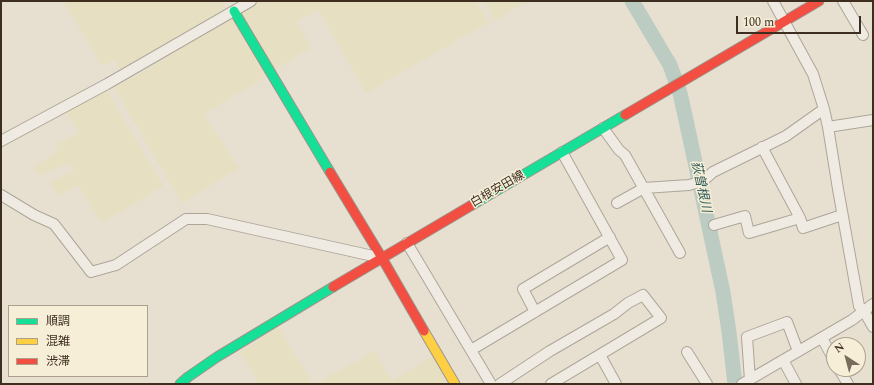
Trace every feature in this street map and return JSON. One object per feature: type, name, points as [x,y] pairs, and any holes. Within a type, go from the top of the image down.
[{"type":"main road","name":"白根安田線","points":[[180,384],[217,357],[407,243],[819,1]]},
{"type":"main road","points":[[234,11],[382,258],[455,384]]},
{"type":"street","points":[[1,141],[108,84],[251,1]]},
{"type":"street","points":[[773,1],[813,74],[824,109],[858,306],[864,311],[873,327]]},
{"type":"street","points":[[843,1],[863,35]]},
{"type":"street","points":[[617,203],[644,188],[693,184],[703,181],[713,172],[786,136],[824,109]]},
{"type":"street","points":[[828,127],[873,120]]},
{"type":"street","points":[[603,128],[625,156],[680,253]]},
{"type":"street","points":[[762,147],[800,218],[803,228],[842,215]]},
{"type":"street","points":[[471,350],[622,260],[562,152]]},
{"type":"street","points":[[1,195],[34,215],[54,224],[91,272],[116,265],[186,219],[207,219],[382,258]]},
{"type":"street","points":[[714,225],[745,216],[749,233],[800,218]]},
{"type":"street","points":[[535,312],[523,290],[610,237]]},
{"type":"street","points":[[407,243],[491,384]]},
{"type":"street","points":[[500,384],[550,351],[614,314],[628,303],[643,295],[661,318],[551,384]]},
{"type":"street","points":[[749,382],[783,360],[852,320],[873,304]]},
{"type":"street","points":[[749,382],[747,337],[787,322],[798,351]]},
{"type":"street","points":[[822,338],[826,345]]},
{"type":"street","points":[[687,352],[707,384]]},
{"type":"street","points":[[600,355],[616,384]]},
{"type":"street","points":[[783,360],[796,384]]},
{"type":"shaded area","points":[[63,1],[222,1],[227,10],[120,70],[115,60],[102,66]]},
{"type":"shaded area","points":[[259,1],[476,1],[489,22],[366,93],[318,10],[297,21],[311,48],[274,71],[239,13]]},
{"type":"shaded area","points":[[484,1],[528,1],[495,20]]},
{"type":"shaded area","points":[[232,19],[266,77],[204,114],[239,168],[182,203],[114,88]]},
{"type":"shaded area","points":[[107,91],[164,186],[102,223],[78,186],[58,195],[50,183],[74,170],[69,163],[40,176],[33,168],[57,152],[56,145],[79,132],[66,112]]},
{"type":"shaded area","points":[[278,327],[313,384],[259,384],[240,352]]},
{"type":"shaded area","points":[[374,351],[392,381],[432,356],[447,384],[316,384]]},
{"type":"waterway","name":"荻曽根川","points":[[632,1],[670,65],[680,93],[723,292],[735,384]]},
{"type":"traffic: fast","points":[[234,11],[330,172]]},
{"type":"traffic: fast","points":[[472,205],[625,115]]},
{"type":"traffic: fast","points":[[180,384],[217,357],[333,287]]},
{"type":"traffic: slow","points":[[424,331],[455,384]]},
{"type":"traffic: jam","points":[[625,115],[819,1]]},
{"type":"traffic: jam","points":[[330,172],[424,331]]},
{"type":"traffic: jam","points":[[333,287],[472,205]]}]
